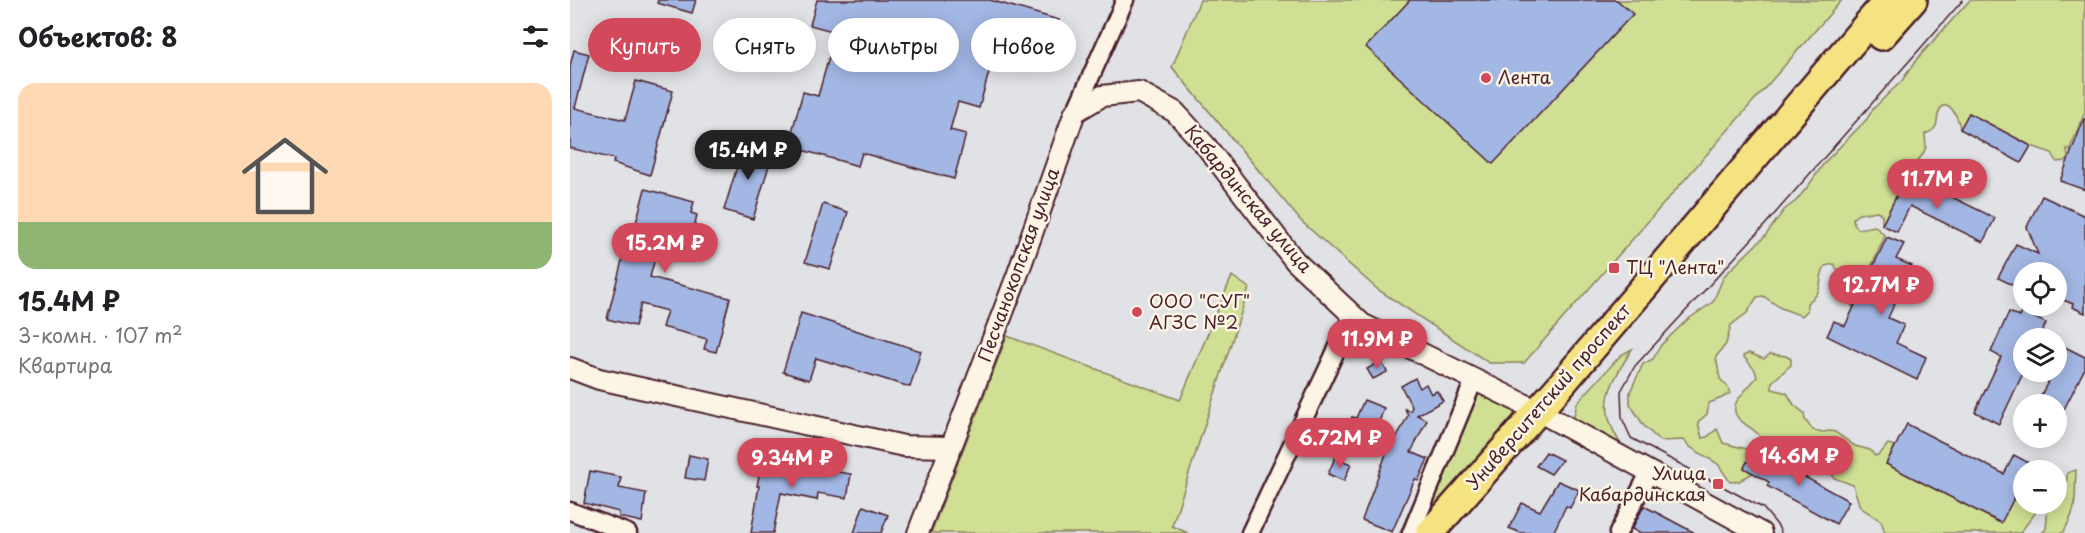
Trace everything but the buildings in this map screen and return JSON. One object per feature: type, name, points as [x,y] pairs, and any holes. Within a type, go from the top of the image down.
[{"type":"highway","name":"Университетский проспект","points":[[1455,533],[1545,416],[1885,13],[1913,0]]},
{"type":"highway","name":"Университетский проспект","points":[[1430,533],[1545,416]]},
{"type":"street","name":"Песчанокопская улица","points":[[918,533],[1017,276],[1075,112],[1125,0]]},
{"type":"street","name":"Кабардинская улица","points":[[1075,112],[1102,96],[1139,92],[1175,112],[1206,146],[1295,261],[1362,324],[1545,416],[1761,533]]},
{"type":"street","points":[[1250,533],[1353,315]]},
{"type":"street","points":[[570,368],[599,379],[904,446],[950,447]]},
{"type":"street","points":[[1411,533],[1474,380]]},
{"type":"street","points":[[1618,533],[1650,471]]},
{"type":"street","points":[[570,511],[628,533]]},
{"type":"green space","points":[[1200,0],[1842,0],[1524,363],[1489,363],[1377,289],[1301,221],[1172,67]]},
{"type":"green space","points":[[1970,0],[2085,0],[2085,112],[2069,151],[2067,149],[2068,158],[2057,162],[2052,153],[2031,146],[1969,113],[1960,129],[1951,108],[1942,106],[1936,126],[1925,134],[1926,147],[1923,154],[1907,175],[1882,225],[1882,215],[1877,211],[1859,214],[1853,218],[1858,229],[1875,226],[1885,236],[1853,307],[1843,295],[1838,271],[1834,264],[1825,266],[1817,294],[1807,303],[1807,311],[1802,316],[1781,308],[1763,296],[1757,297],[1747,313],[1731,325],[1726,344],[1716,357],[1720,379],[1728,387],[1730,393],[1709,403],[1707,414],[1698,422],[1702,438],[1717,429],[1723,443],[1747,449],[1751,454],[1744,468],[1753,473],[1739,481],[1730,482],[1718,464],[1690,447],[1684,440],[1660,441],[1644,426],[1630,404],[1630,392],[1643,364],[1653,359],[1661,345],[1687,320],[1713,302],[1724,276],[1766,235],[1784,210],[1796,201],[1809,185],[1824,163],[1901,82],[1917,59]]},
{"type":"green space","points":[[1232,276],[1249,288],[1172,526],[1188,533],[931,533],[1007,336],[1180,400]]},
{"type":"green space","points":[[1632,349],[1615,378],[1608,401],[1611,424],[1627,454],[1577,423],[1574,416],[1577,403],[1621,355]]},
{"type":"green space","points":[[1749,353],[1764,359],[1770,354],[1791,359],[1791,365],[1772,382],[1772,389],[1787,393],[1794,405],[1804,413],[1805,420],[1813,430],[1835,432],[1855,446],[1870,450],[1875,456],[1880,454],[1888,444],[1895,446],[1886,464],[2000,523],[2013,498],[2013,514],[2034,514],[2020,533],[1885,533],[1881,521],[1860,507],[1853,485],[1834,478],[1830,469],[1825,465],[1811,466],[1792,455],[1787,456],[1778,447],[1763,444],[1759,435],[1738,418],[1736,403],[1757,377],[1755,370],[1743,356]]},
{"type":"green space","points":[[1463,389],[1500,402],[1507,406],[1516,417],[1421,533],[1400,533]]},
{"type":"green space","points":[[2076,470],[2074,509],[2063,533],[2042,533],[2046,529],[2047,514],[2067,514],[2067,473]]},
{"type":"tram line","points":[[1781,533],[1763,508],[1631,438],[1622,418],[1621,391],[1635,366],[1763,227],[1963,0]]},
{"type":"place","name":"Лента","points":[[1486,78]]},
{"type":"place","name":"ТЦ \"Лента\"","points":[[1614,268]]},
{"type":"place","name":"ООО \"СУГ\" АГЗС №2","points":[[1137,312]]},
{"type":"place","name":"Улица Кабардинская","points":[[1718,484]]}]
